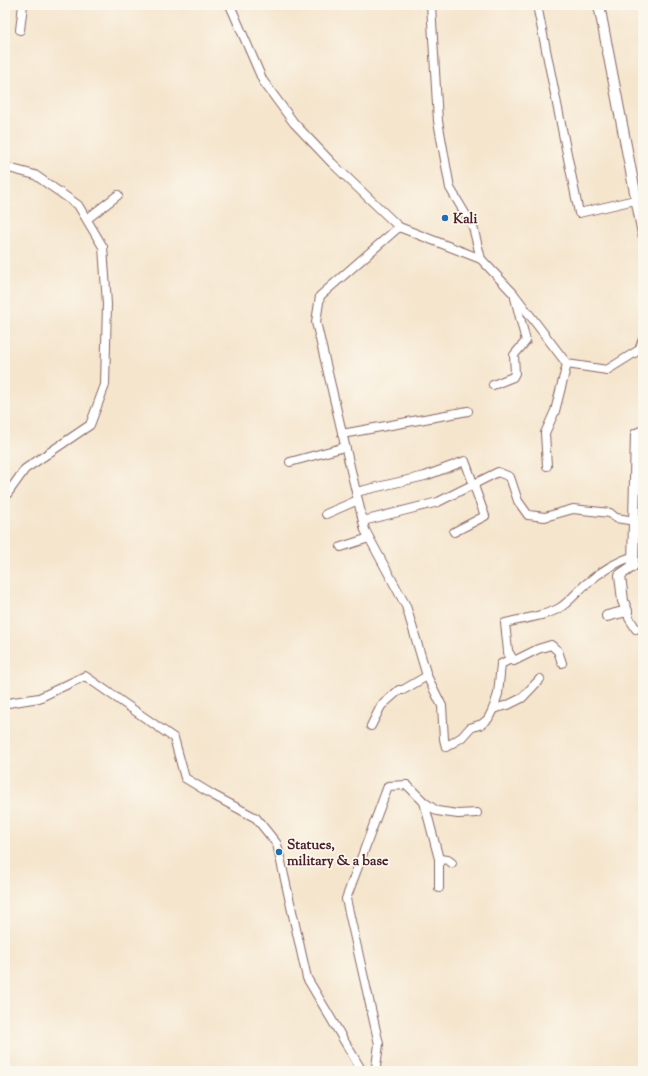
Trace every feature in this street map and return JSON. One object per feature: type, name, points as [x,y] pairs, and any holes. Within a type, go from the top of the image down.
[{"type":"street","points":[[20,30],[23,5]]},
{"type":"street","points":[[230,5],[263,81],[294,123],[332,163],[399,227],[481,259],[513,293],[567,364],[607,370],[639,350],[643,339]]},
{"type":"street","points":[[431,5],[438,120],[450,188],[473,227],[481,259]]},
{"type":"street","points":[[537,5],[580,213],[635,200]]},
{"type":"street","points":[[599,5],[635,200],[643,234]]},
{"type":"street","points":[[5,167],[36,175],[78,204],[103,247],[107,304],[106,385],[90,425],[25,469],[5,496]]},
{"type":"street","points":[[87,219],[118,195]]},
{"type":"street","points":[[399,227],[320,296],[316,322],[365,530],[406,606],[427,676],[442,706],[444,739],[446,747],[462,737],[470,728],[482,724],[493,710],[498,694],[502,664],[509,660],[504,623],[550,612],[560,608],[607,567],[634,556]]},
{"type":"street","points":[[493,384],[513,377],[515,373],[514,355],[526,341],[513,293]]},
{"type":"street","points":[[547,466],[545,433],[555,411],[567,364]]},
{"type":"street","points":[[342,434],[468,411]]},
{"type":"street","points":[[636,630],[629,618],[623,601],[620,575],[633,566],[636,434],[643,430]]},
{"type":"street","points":[[290,462],[345,446]]},
{"type":"street","points":[[326,514],[357,496],[425,476],[465,462],[485,516],[454,532]]},
{"type":"street","points":[[363,521],[438,502],[498,472],[510,477],[518,501],[528,514],[545,517],[573,509],[610,513],[616,518],[635,521]]},
{"type":"street","points":[[341,547],[369,538]]},
{"type":"street","points":[[607,616],[627,611]]},
{"type":"street","points":[[508,651],[514,661],[538,649],[552,645],[558,651],[562,663]]},
{"type":"street","points":[[5,701],[8,703],[39,698],[86,676],[174,738],[185,778],[256,818],[277,844],[307,978],[362,1071]]},
{"type":"street","points":[[371,726],[381,706],[399,690],[403,690],[427,676]]},
{"type":"street","points":[[493,710],[522,698],[540,679]]},
{"type":"street","points":[[374,1071],[376,1067],[379,1044],[346,899],[388,786],[407,785],[424,802],[437,811],[458,814],[477,813]]},
{"type":"street","points":[[424,802],[439,859],[439,888]]},
{"type":"street","points":[[439,859],[448,860],[452,863]]},
{"type":"water","points":[[643,455],[643,592],[639,524]]},
{"type":"place","name":"Kali","points":[[445,218]]},
{"type":"place","name":"Statues, military & a base","points":[[279,852]]}]
